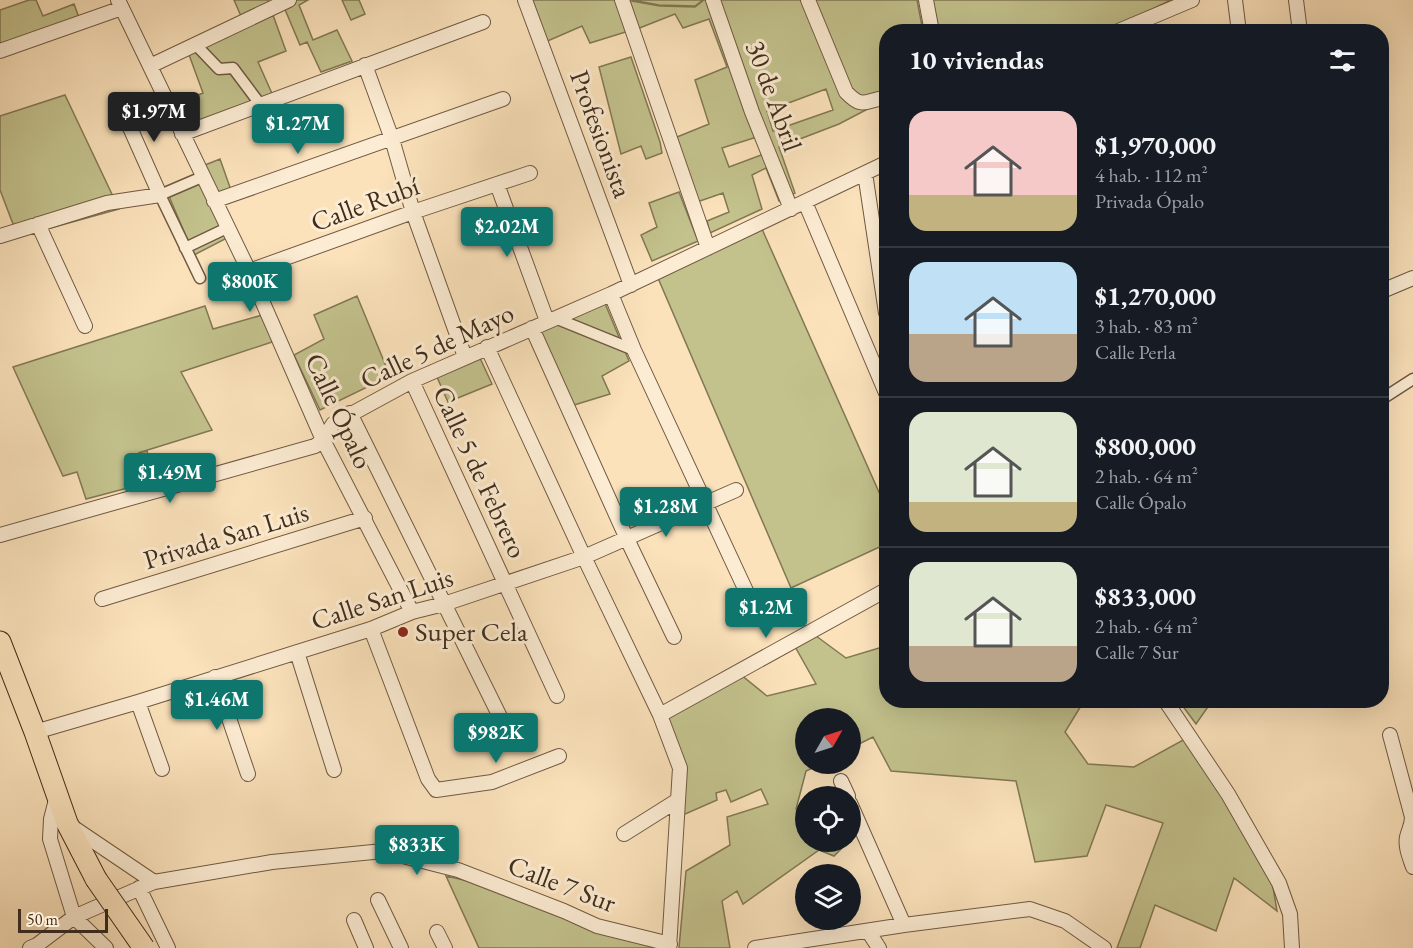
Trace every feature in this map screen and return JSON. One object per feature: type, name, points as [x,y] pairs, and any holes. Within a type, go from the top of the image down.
[{"type":"main road","points":[[0,642],[67,823],[96,879],[144,948]]},
{"type":"street","points":[[150,66],[289,0]]},
{"type":"street","name":"Profesionista","points":[[525,0],[631,285]]},
{"type":"street","points":[[622,0],[708,248]]},
{"type":"street","name":"30 de Abril","points":[[713,0],[752,112],[791,209]]},
{"type":"street","points":[[808,0],[846,92],[856,102],[866,104],[879,100]]},
{"type":"street","points":[[926,0],[930,24]]},
{"type":"street","points":[[1135,24],[1192,0]]},
{"type":"street","points":[[1235,0],[1238,24]]},
{"type":"street","points":[[1296,0],[1299,24]]},
{"type":"street","points":[[0,51],[120,4]]},
{"type":"street","name":"Calle Ópalo","points":[[120,4],[249,271],[323,440],[412,612]]},
{"type":"street","points":[[182,134],[483,22]]},
{"type":"street","points":[[196,45],[219,69],[234,68],[260,104]]},
{"type":"street","points":[[365,65],[392,139],[413,212],[465,357]]},
{"type":"street","points":[[214,201],[503,99]]},
{"type":"street","points":[[119,103],[200,278]]},
{"type":"street","name":"Calle 5 de Mayo","points":[[0,535],[315,446],[323,440],[333,424],[412,381],[631,285],[879,166]]},
{"type":"street","name":"Calle Rubí","points":[[249,271],[530,173]]},
{"type":"street","points":[[865,173],[879,266]]},
{"type":"street","points":[[0,236],[107,203],[160,195],[202,177]]},
{"type":"street","points":[[497,184],[551,320],[634,351]]},
{"type":"street","points":[[805,202],[879,376]]},
{"type":"street","points":[[38,224],[85,326]]},
{"type":"street","points":[[185,248],[227,228]]},
{"type":"street","points":[[1389,288],[1413,278]]},
{"type":"street","points":[[611,294],[634,351],[754,608]]},
{"type":"street","points":[[532,328],[674,637]]},
{"type":"street","points":[[488,347],[584,557],[660,715],[680,768],[670,946]]},
{"type":"street","points":[[1389,394],[1413,379]]},
{"type":"street","name":"Calle 5 de Febrero","points":[[412,381],[557,696]]},
{"type":"street","points":[[350,413],[508,734]]},
{"type":"street","name":"Calle San Luis","points":[[35,732],[297,652],[412,612],[444,604],[584,557],[736,490]]},
{"type":"street","name":"Privada San Luis","points":[[102,599],[365,518]]},
{"type":"street","points":[[660,715],[879,594]]},
{"type":"street","points":[[371,628],[428,779],[436,790],[492,782],[559,756]]},
{"type":"street","points":[[297,652],[334,770]]},
{"type":"street","points":[[215,677],[248,774]]},
{"type":"street","points":[[138,702],[162,769]]},
{"type":"street","points":[[1170,708],[1228,794],[1279,883],[1290,914],[1293,948]]},
{"type":"street","points":[[1390,735],[1412,817],[1412,827],[1406,846],[1413,867]]},
{"type":"street","points":[[841,781],[843,786]]},
{"type":"street","points":[[57,796],[51,819],[51,839],[74,917],[106,948]]},
{"type":"street","points":[[624,834],[678,800]]},
{"type":"street","points":[[67,823],[154,882]]},
{"type":"street","points":[[861,828],[904,925]]},
{"type":"street","name":"Calle 7 Sur","points":[[30,948],[74,917],[154,882],[272,862],[383,851],[458,870],[597,926],[670,946]]},
{"type":"street","points":[[139,888],[168,948]]},
{"type":"street","points":[[378,900],[401,948]]},
{"type":"street","points":[[755,948],[787,946],[904,925],[1030,909],[1065,921],[1104,948]]},
{"type":"street","points":[[354,920],[366,948]]},
{"type":"street","points":[[868,931],[879,948]]},
{"type":"street","points":[[437,932],[445,948]]},
{"type":"shaded area","points":[[29,0],[36,0],[43,16],[74,4],[81,23],[0,51],[0,10]]},
{"type":"shaded area","points":[[234,0],[268,0],[272,11],[244,23]]},
{"type":"shaded area","points":[[281,0],[308,0],[299,5],[313,40],[337,30],[352,61],[321,72],[307,42],[300,45]]},
{"type":"shaded area","points":[[342,0],[359,0],[365,14],[351,20]]},
{"type":"shaded area","points":[[526,0],[621,0],[632,30],[590,43],[582,26],[543,43]]},
{"type":"shaded area","points":[[626,0],[660,6],[695,7],[704,0],[917,0],[922,24],[879,24],[879,103],[839,124],[779,147],[795,193],[779,201],[766,168],[752,175],[762,209],[710,233],[707,221],[729,212],[723,193],[697,202],[677,137],[709,124],[695,80],[727,67],[709,19],[683,28],[675,14],[637,29]],"holes":[[[826,89],[833,110],[773,131],[767,111]],[[760,136],[764,154],[729,167],[722,148]]]},
{"type":"shaded area","points":[[632,0],[703,0],[695,6],[659,5]]},
{"type":"shaded area","points":[[931,0],[1171,0],[1122,24],[936,24]]},
{"type":"shaded area","points":[[273,15],[286,51],[258,62],[274,98],[183,131],[171,106],[203,93],[188,52]]},
{"type":"shaded area","points":[[631,57],[662,153],[646,159],[641,146],[621,154],[599,67]]},
{"type":"shaded area","points":[[65,95],[119,209],[18,237],[0,190],[0,116]]},
{"type":"shaded area","points":[[220,159],[232,193],[214,200],[200,167]]},
{"type":"shaded area","points":[[202,179],[229,237],[194,255],[168,194]]},
{"type":"shaded area","points":[[679,192],[698,241],[652,261],[641,235],[657,227],[649,203]]},
{"type":"shaded area","points":[[762,229],[879,492],[879,547],[791,588],[658,278]]},
{"type":"shaded area","points":[[357,296],[390,376],[320,410],[294,355],[324,339],[314,315]]},
{"type":"shaded area","points":[[604,301],[629,361],[602,376],[610,394],[574,405],[539,331]]},
{"type":"shaded area","points":[[205,306],[213,329],[266,314],[278,340],[181,372],[212,430],[138,453],[147,451],[154,481],[86,499],[77,472],[63,476],[13,367]]},
{"type":"shaded area","points":[[479,356],[492,384],[448,402],[437,377]]},
{"type":"shaded area","points":[[812,633],[846,658],[879,648],[879,708],[1080,708],[1065,732],[1088,764],[1134,767],[1185,739],[1222,794],[1272,881],[1277,911],[1234,878],[1216,931],[1155,905],[1140,948],[1117,948],[1163,823],[1106,805],[1087,856],[1035,862],[1016,781],[891,771],[873,737],[861,743],[861,708],[795,708],[795,774],[805,774],[802,786],[795,786],[795,852],[816,852],[799,864],[795,864],[795,867],[743,904],[737,891],[722,901],[730,948],[679,948],[686,871],[730,845],[727,817],[768,804],[761,789],[731,802],[726,790],[716,793],[717,800],[683,815],[665,715],[741,675],[767,696],[816,684],[793,643]]},
{"type":"shaded area","points":[[1184,708],[1207,708],[1196,724]]},
{"type":"shaded area","points":[[824,852],[838,852],[834,856]]},
{"type":"shaded area","points":[[446,876],[477,883],[563,918],[655,948],[479,948]]},
{"type":"place","name":"Super Cela","points":[[403,632]]}]
